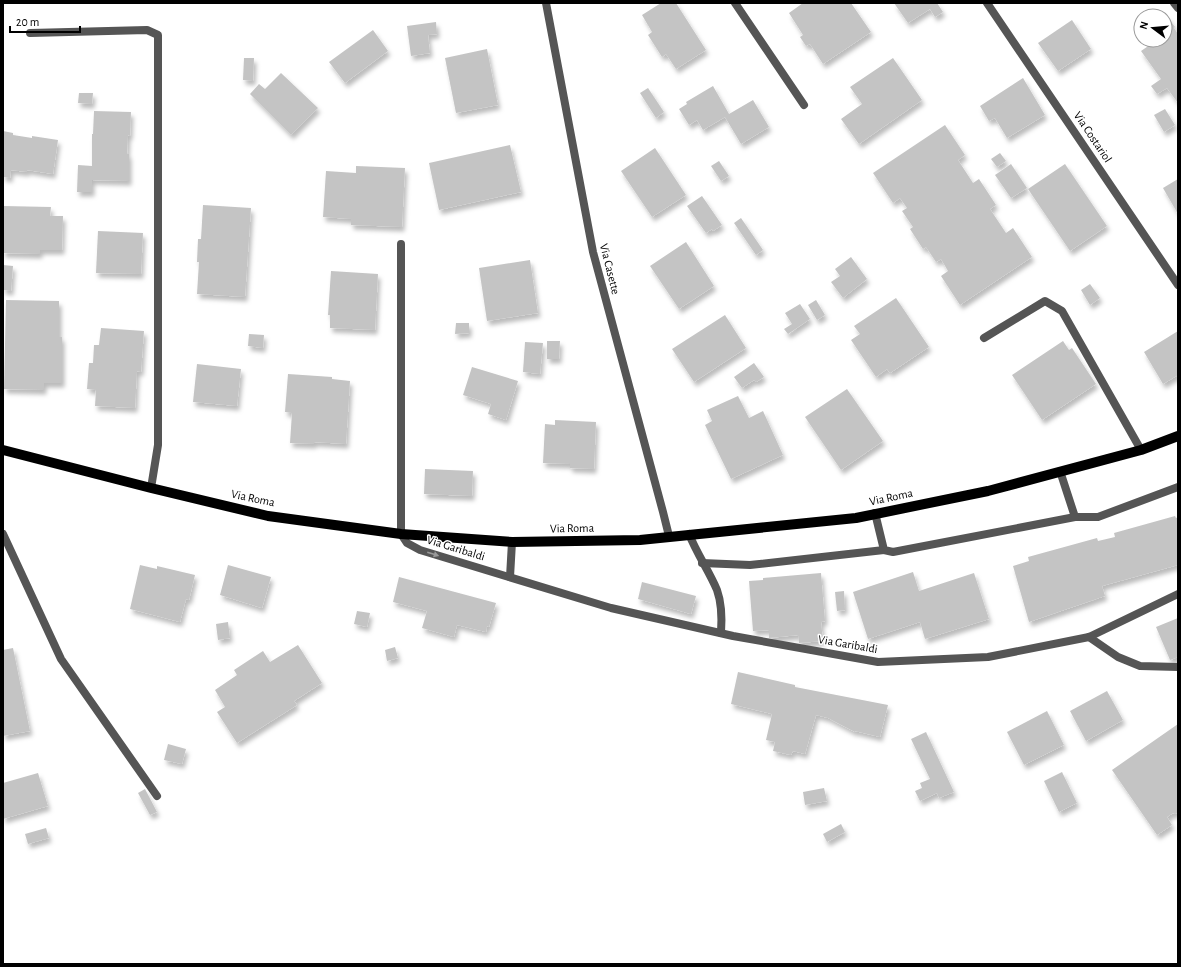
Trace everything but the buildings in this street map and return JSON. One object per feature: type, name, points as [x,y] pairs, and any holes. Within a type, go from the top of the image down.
[{"type":"main road","name":"Via Roma","points":[[3,450],[268,516],[401,534],[512,542],[640,540],[856,518],[988,491],[1141,450],[1178,436]]},
{"type":"street","name":"Via Casette","points":[[546,3],[592,252],[669,536]]},
{"type":"street","points":[[735,3],[804,105]]},
{"type":"street","name":"Via Costariol","points":[[987,3],[1178,285]]},
{"type":"street","points":[[1174,3],[1178,8]]},
{"type":"street","points":[[30,33],[146,30],[158,35],[158,445],[151,488]]},
{"type":"street","points":[[401,244],[401,534]]},
{"type":"street","points":[[984,338],[1045,301],[1062,310],[1141,450]]},
{"type":"street","points":[[1060,471],[1074,517]]},
{"type":"street","points":[[702,563],[750,565],[884,550],[893,552],[1074,517],[1098,517],[1178,487]]},
{"type":"street","points":[[875,513],[884,550]]},
{"type":"street","points":[[3,534],[61,659],[157,796]]},
{"type":"street","name":"Via Garibaldi","points":[[401,534],[407,543],[420,550],[611,608],[722,633],[878,662],[988,657],[1088,637],[1178,594]]},
{"type":"street","points":[[689,534],[717,591],[721,608],[722,633]]},
{"type":"street","points":[[510,577],[512,542]]},
{"type":"street","points":[[1088,637],[1118,657],[1140,666],[1178,667]]}]
